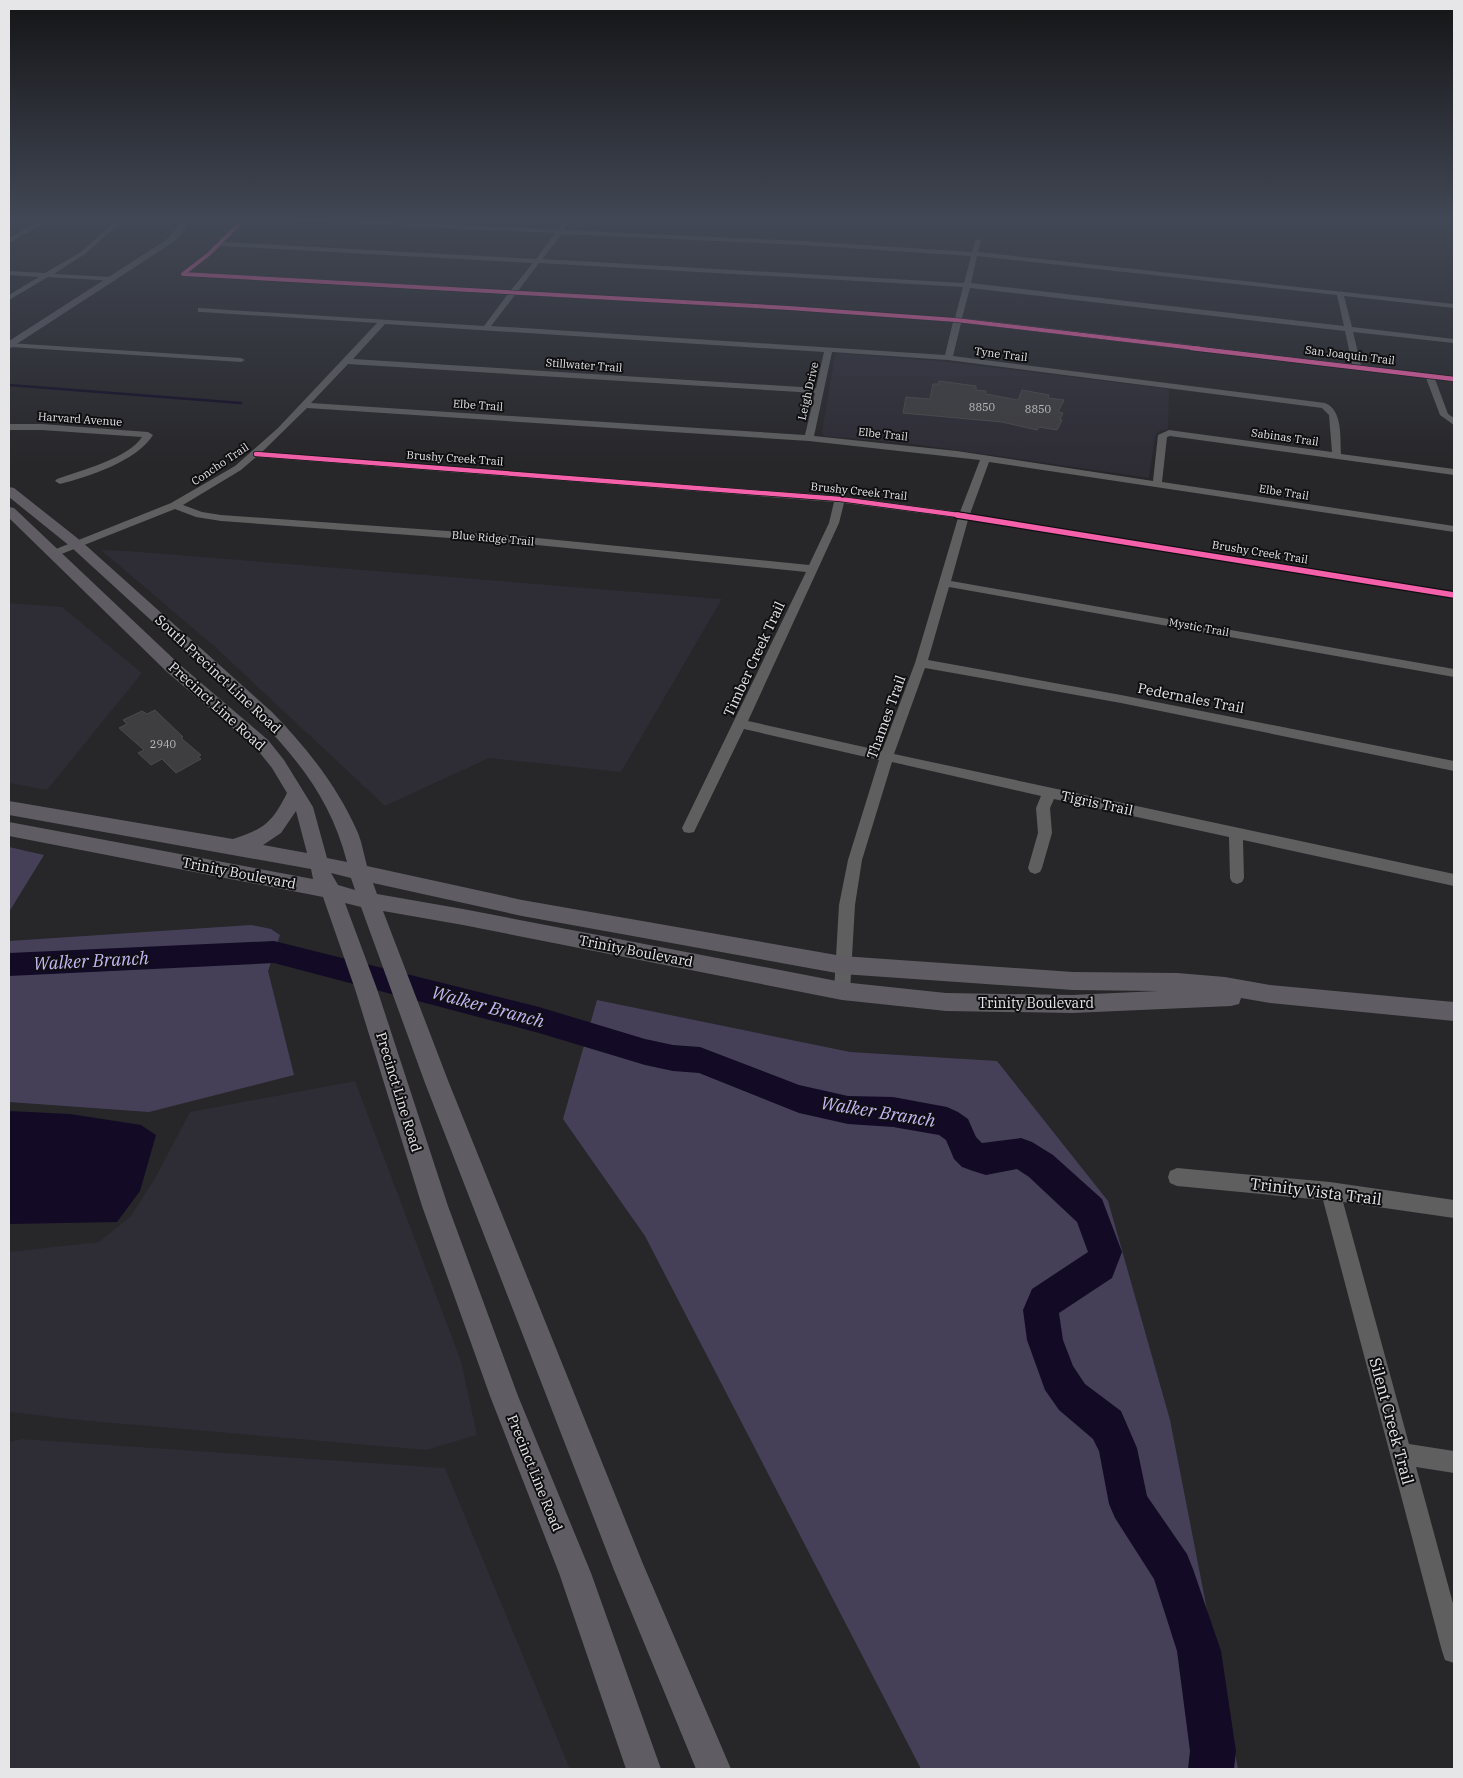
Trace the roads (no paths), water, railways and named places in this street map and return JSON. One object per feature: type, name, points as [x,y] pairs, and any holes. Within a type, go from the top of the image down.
[{"type":"main road","points":[[10,346],[80,300]]},
{"type":"main road","name":"South Precinct Line Road","points":[[9,491],[76,544],[266,716],[292,743],[323,784],[349,834],[369,901]]},
{"type":"main road","name":"Precinct Line Road","points":[[9,511],[55,552],[108,605],[205,696],[262,744],[278,764],[304,807],[323,879],[331,891],[366,989],[395,1075],[407,1122],[438,1215],[504,1396],[575,1572],[643,1769]]},
{"type":"main road","points":[[108,605],[125,609],[192,669],[204,669],[210,666]]},
{"type":"main road","points":[[205,696],[232,686]]},
{"type":"main road","points":[[230,846],[251,843],[268,835],[286,815],[296,794]]},
{"type":"main road","name":"Trinity Boulevard","points":[[9,808],[230,846],[318,863],[522,908],[842,965],[1014,978],[1225,986],[1270,994],[1454,1012]]},
{"type":"main road","name":"Trinity Boulevard","points":[[9,829],[331,891],[369,901],[463,917],[842,991],[946,1002],[1072,1004],[1270,994]]},
{"type":"main road","points":[[369,901],[437,1083],[630,1570],[713,1769]]},
{"type":"street","points":[[486,328],[508,300]]},
{"type":"street","name":"San Joaquin Trail","points":[[651,300],[956,320],[1454,379]]},
{"type":"street","points":[[948,358],[961,300]]},
{"type":"street","points":[[1098,300],[1454,340]]},
{"type":"street","points":[[1342,300],[1357,368]]},
{"type":"street","points":[[1401,300],[1454,306]]},
{"type":"street","name":"Tyne Trail","points":[[200,310],[948,358],[1325,406],[1332,415],[1337,456]]},
{"type":"street","name":"Concho Trail","points":[[55,552],[175,505],[221,480],[256,454],[282,430],[384,322]]},
{"type":"street","points":[[10,346],[241,360]]},
{"type":"street","name":"Leigh Drive","points":[[809,438],[830,349]]},
{"type":"street","name":"Stillwater Trail","points":[[346,361],[821,391]]},
{"type":"street","points":[[1430,376],[1444,415],[1454,422]]},
{"type":"street","name":"Elbe Trail","points":[[304,405],[809,438],[907,448],[986,458],[1454,529]]},
{"type":"street","name":"Harvard Avenue","points":[[9,427],[42,427],[148,435],[148,438],[141,445],[124,455],[60,481]]},
{"type":"street","name":"Sabinas Trail","points":[[1157,484],[1163,436],[1169,433],[1454,472]]},
{"type":"street","name":"Brushy Creek Trail","points":[[256,454],[840,499],[964,516],[1454,595]]},
{"type":"street","name":"Thames Trail","points":[[842,991],[842,965],[847,905],[855,860],[887,756],[921,662],[964,516],[986,458]]},
{"type":"street","name":"Timber Creek Trail","points":[[689,828],[813,569],[834,523],[840,499]]},
{"type":"street","name":"Blue Ridge Trail","points":[[175,505],[200,515],[221,518],[499,538],[689,555],[813,569]]},
{"type":"street","name":"Mystic Trail","points":[[944,583],[1454,672]]},
{"type":"street","name":"Pedernales Trail","points":[[921,662],[1121,699],[1454,766]]},
{"type":"street","name":"Tigris Trail","points":[[740,724],[1454,880]]},
{"type":"street","points":[[1035,868],[1045,833],[1043,808],[1049,793]]},
{"type":"street","points":[[1236,833],[1237,878]]},
{"type":"street","name":"Trinity Vista Trail","points":[[1177,1176],[1330,1191],[1454,1209]]},
{"type":"street","name":"Silent Creek Trail","points":[[1330,1191],[1454,1651]]},
{"type":"street","points":[[1401,1454],[1454,1462]]},
{"type":"waterway","points":[[9,385],[241,403]]},
{"type":"waterway","name":"Walker Branch","points":[[9,965],[274,952],[539,1020],[645,1052],[673,1058],[700,1060],[799,1099],[848,1110],[893,1112],[947,1122],[957,1130],[965,1148],[973,1156],[986,1159],[1021,1153],[1041,1166],[1090,1211],[1105,1252],[1100,1266],[1045,1302],[1041,1310],[1045,1340],[1058,1377],[1072,1397],[1107,1425],[1118,1448],[1129,1504],[1172,1569],[1199,1651],[1213,1751],[1211,1769]]}]
